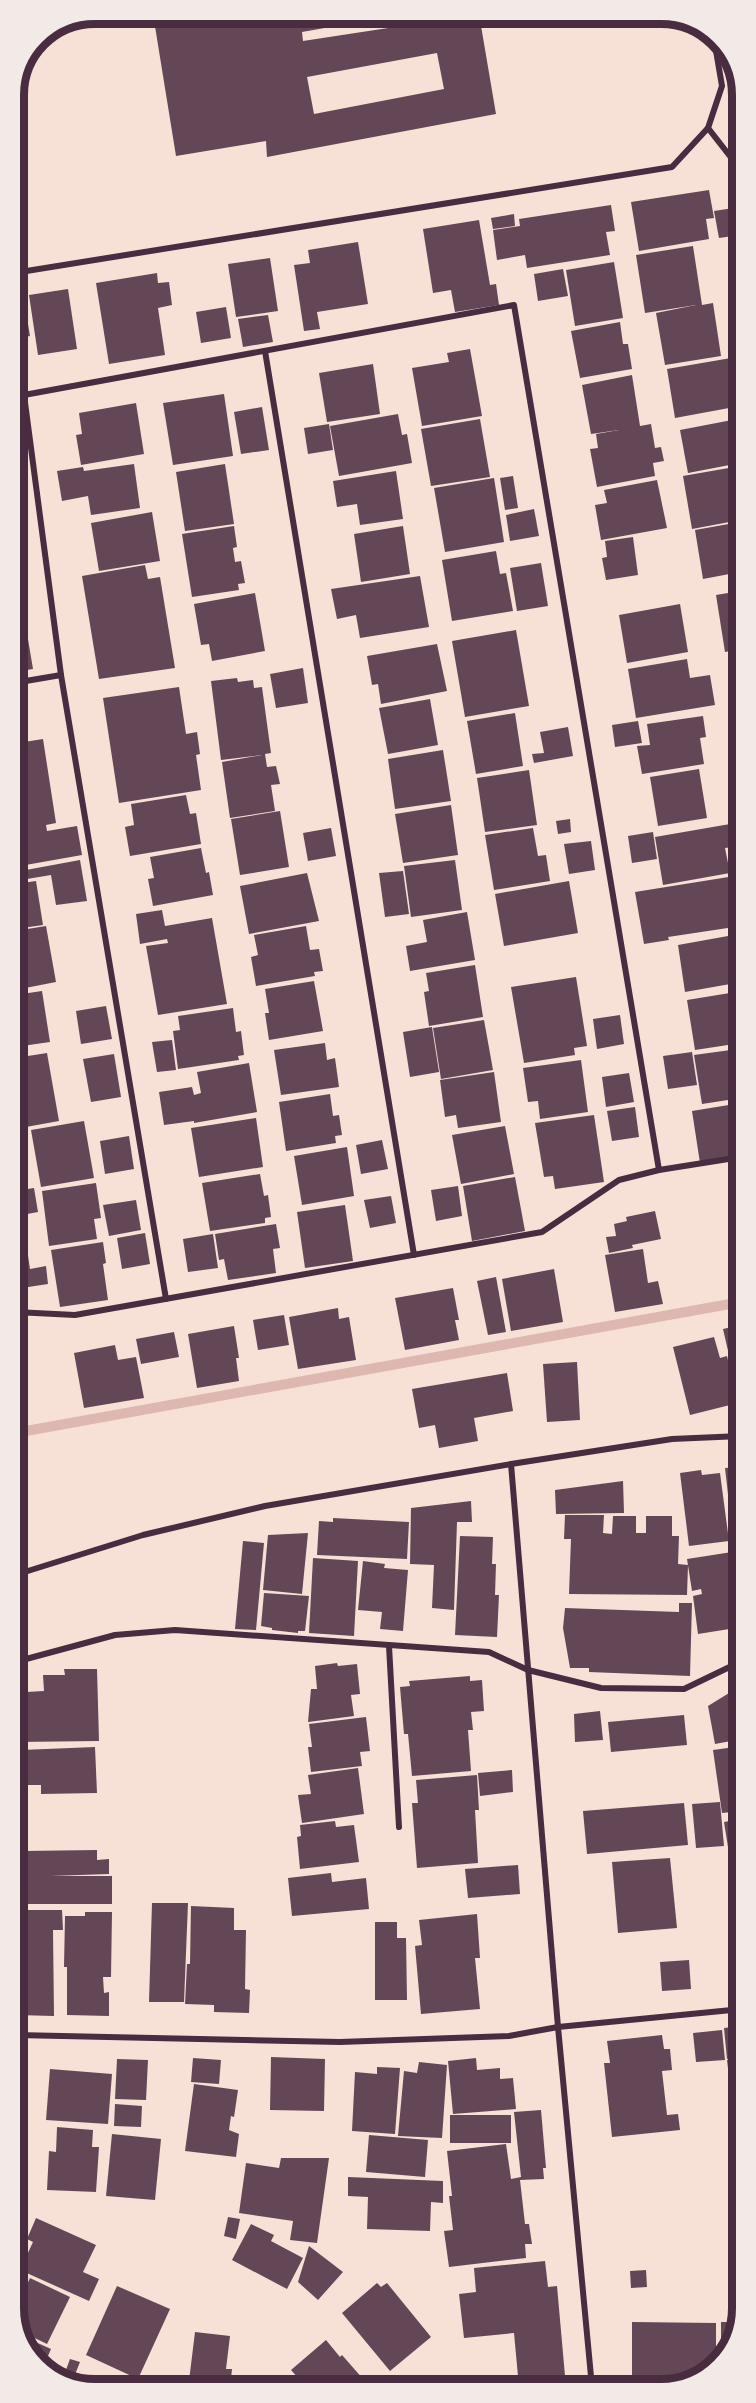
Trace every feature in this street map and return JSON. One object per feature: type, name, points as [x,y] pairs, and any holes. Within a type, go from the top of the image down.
[{"type":"street","points":[[24,271],[672,167],[708,128],[722,86],[716,51]]},
{"type":"street","points":[[708,128],[732,159]]},
{"type":"street","points":[[166,1299],[61,675],[24,395],[514,305],[659,1170]]},
{"type":"street","points":[[265,351],[414,1254]]},
{"type":"street","points":[[24,681],[61,675]]},
{"type":"street","points":[[24,1312],[75,1315],[542,1232],[619,1179],[732,1158]]},
{"type":"street","points":[[24,1572],[143,1535],[265,1506],[672,1439],[732,1436]]},
{"type":"street","points":[[511,1464],[558,2027],[591,2379]]},
{"type":"street","points":[[24,1660],[115,1635],[175,1630],[489,1652],[528,1670],[601,1688],[684,1689],[732,1666]]},
{"type":"street","points":[[389,1646],[399,1827]]},
{"type":"street","points":[[24,2035],[340,2042],[509,2036],[558,2027],[732,2010]]},
{"type":"building","points":[[155,24],[347,24],[302,32],[303,41],[414,24],[481,24],[496,114],[267,157],[266,141],[176,156]],"holes":[[[437,53],[444,89],[314,114],[307,77]]]},
{"type":"building","points":[[709,190],[714,218],[706,219],[709,239],[639,251],[631,202]]},
{"type":"building","points":[[611,205],[615,231],[606,232],[610,255],[527,268],[525,255],[497,260],[493,230],[520,226],[519,219]]},
{"type":"building","points":[[732,208],[732,236],[719,238],[714,211]]},
{"type":"building","points":[[514,214],[515,226],[493,229],[491,218]]},
{"type":"building","points":[[479,220],[490,285],[496,284],[499,305],[455,312],[451,290],[433,293],[423,229]]},
{"type":"building","points":[[358,242],[368,304],[317,312],[320,329],[304,331],[294,265],[310,263],[308,250]]},
{"type":"building","points":[[693,246],[702,305],[713,303],[721,356],[665,365],[656,313],[696,305],[645,313],[636,255]]},
{"type":"building","points":[[270,258],[278,311],[236,317],[228,264]]},
{"type":"building","points":[[614,262],[623,318],[575,326],[566,270]]},
{"type":"building","points":[[563,269],[568,296],[538,301],[534,274]]},
{"type":"building","points":[[157,273],[158,283],[169,282],[172,305],[158,308],[165,355],[109,364],[96,283]]},
{"type":"building","points":[[68,289],[77,349],[38,355],[29,295]]},
{"type":"building","points":[[24,300],[30,336],[24,337]]},
{"type":"building","points":[[226,307],[231,338],[201,343],[196,312]]},
{"type":"building","points":[[268,315],[273,342],[243,347],[238,319]]},
{"type":"building","points":[[620,322],[623,344],[628,344],[632,369],[580,378],[571,331]]},
{"type":"building","points":[[470,349],[482,416],[422,426],[412,368],[449,362],[447,353]]},
{"type":"building","points":[[731,358],[732,407],[675,418],[667,369]]},
{"type":"building","points":[[373,364],[380,414],[327,422],[319,373]]},
{"type":"building","points":[[632,375],[640,426],[651,424],[655,448],[661,447],[664,461],[653,463],[655,476],[597,487],[590,449],[598,448],[596,434],[619,430],[591,434],[582,385]]},
{"type":"building","points":[[224,394],[233,456],[173,465],[163,403]]},
{"type":"building","points":[[136,403],[144,454],[81,465],[76,435],[82,434],[79,413]]},
{"type":"building","points":[[262,407],[269,450],[241,454],[234,412]]},
{"type":"building","points":[[398,414],[402,435],[407,434],[412,463],[339,476],[330,426]]},
{"type":"building","points":[[480,419],[490,477],[431,486],[421,429]]},
{"type":"building","points":[[732,420],[732,465],[688,473],[680,430]]},
{"type":"building","points":[[329,424],[333,450],[308,454],[304,428]]},
{"type":"building","points":[[134,464],[140,508],[91,515],[88,496],[62,501],[57,471],[83,467],[84,471]]},
{"type":"building","points":[[225,464],[234,524],[185,531],[176,472]]},
{"type":"building","points":[[732,467],[732,522],[692,529],[683,476]]},
{"type":"building","points":[[396,471],[403,519],[360,525],[357,504],[337,507],[333,481]]},
{"type":"building","points":[[513,476],[518,508],[505,510],[500,478]]},
{"type":"building","points":[[494,478],[504,542],[445,552],[434,488]]},
{"type":"building","points":[[657,480],[667,528],[601,540],[595,505],[607,503],[604,490]]},
{"type":"building","points":[[534,509],[539,536],[510,541],[506,515]]},
{"type":"building","points":[[152,512],[160,561],[99,571],[91,523]]},
{"type":"building","points":[[732,523],[732,574],[703,579],[695,530]]},
{"type":"building","points":[[234,526],[237,547],[233,548],[235,562],[241,561],[245,583],[238,584],[239,590],[192,597],[182,534]]},
{"type":"building","points":[[403,526],[410,574],[361,582],[354,534]]},
{"type":"building","points":[[633,537],[638,575],[606,580],[602,558],[607,557],[605,541]]},
{"type":"building","points":[[496,551],[500,574],[506,573],[513,611],[452,621],[442,560]]},
{"type":"building","points":[[541,563],[548,606],[517,611],[510,568]]},
{"type":"building","points":[[145,565],[148,579],[160,577],[175,668],[99,679],[82,576]]},
{"type":"building","points":[[420,576],[429,627],[360,638],[356,615],[337,619],[331,589]]},
{"type":"building","points":[[732,592],[732,651],[725,652],[716,595]]},
{"type":"building","points":[[255,593],[265,651],[212,661],[209,644],[201,645],[194,604]]},
{"type":"building","points":[[680,604],[688,652],[627,663],[619,615]]},
{"type":"building","points":[[516,630],[529,706],[465,717],[452,641]]},
{"type":"building","points":[[24,639],[28,639],[33,669],[24,670]]},
{"type":"building","points":[[437,644],[447,691],[381,704],[378,684],[372,685],[367,656]]},
{"type":"building","points":[[687,659],[690,678],[710,675],[715,705],[636,718],[628,669]]},
{"type":"building","points":[[303,668],[308,703],[276,708],[270,674]]},
{"type":"building","points":[[237,678],[238,682],[253,680],[254,688],[262,687],[271,753],[265,754],[267,767],[276,766],[280,784],[271,785],[275,811],[230,818],[222,762],[262,755],[221,760],[211,681]]},
{"type":"building","points":[[179,687],[186,734],[197,732],[200,754],[196,755],[201,790],[119,803],[103,698]]},
{"type":"building","points":[[430,699],[438,745],[388,754],[379,708]]},
{"type":"building","points":[[515,713],[523,766],[476,774],[467,721]]},
{"type":"building","points":[[703,716],[706,737],[700,738],[704,764],[642,774],[637,746],[650,745],[647,724]]},
{"type":"building","points":[[638,721],[642,743],[615,747],[612,725]]},
{"type":"building","points":[[568,727],[573,756],[534,763],[532,754],[544,753],[540,732]]},
{"type":"building","points":[[43,739],[56,823],[46,825],[47,831],[77,826],[82,855],[24,865],[24,742]]},
{"type":"building","points":[[443,750],[451,801],[395,809],[388,759]]},
{"type":"building","points":[[699,769],[707,818],[658,826],[650,777]]},
{"type":"building","points":[[529,770],[537,825],[485,832],[477,778]]},
{"type":"building","points":[[186,795],[190,814],[196,813],[201,844],[130,856],[125,827],[134,825],[131,804]]},
{"type":"building","points":[[451,805],[458,855],[403,863],[395,814]]},
{"type":"building","points":[[280,811],[289,867],[240,875],[231,819]]},
{"type":"building","points":[[570,819],[571,832],[558,834],[556,821]]},
{"type":"building","points":[[730,824],[732,847],[725,848],[730,873],[663,885],[655,837]]},
{"type":"building","points":[[331,828],[336,856],[308,861],[303,833]]},
{"type":"building","points":[[533,828],[538,856],[546,855],[550,881],[494,890],[485,835]]},
{"type":"building","points":[[653,832],[657,859],[632,863],[628,836]]},
{"type":"building","points":[[591,841],[595,870],[569,874],[564,844]]},
{"type":"building","points":[[201,848],[206,873],[209,872],[213,895],[153,906],[148,879],[154,878],[150,857]]},
{"type":"building","points":[[80,860],[87,901],[56,905],[51,875],[24,880],[24,870]]},
{"type":"building","points":[[455,860],[462,910],[411,917],[404,866]]},
{"type":"building","points":[[403,871],[409,914],[385,917],[379,873]]},
{"type":"building","points":[[307,873],[319,921],[249,934],[240,886]]},
{"type":"building","points":[[732,876],[732,927],[668,937],[669,940],[644,944],[635,892]]},
{"type":"building","points":[[36,881],[43,925],[24,928],[24,883]]},
{"type":"building","points":[[569,881],[578,933],[504,946],[495,894]]},
{"type":"building","points":[[162,910],[165,926],[212,918],[227,1004],[158,1015],[146,946],[168,943],[167,939],[140,944],[136,914]]},
{"type":"building","points":[[467,912],[475,960],[410,971],[406,946],[427,942],[423,920]]},
{"type":"building","points":[[46,926],[56,982],[24,988],[24,930]]},
{"type":"building","points":[[306,926],[310,950],[319,949],[323,971],[314,972],[315,976],[256,986],[251,957],[258,955],[254,935]]},
{"type":"building","points":[[728,936],[732,960],[732,984],[685,992],[678,945]]},
{"type":"building","points":[[475,965],[483,1017],[429,1026],[424,992],[429,991],[426,973]]},
{"type":"building","points":[[576,977],[587,1046],[574,1048],[575,1055],[524,1063],[511,987]]},
{"type":"building","points":[[314,981],[323,1031],[269,1040],[265,1013],[269,1013],[265,989]]},
{"type":"building","points":[[42,991],[50,1042],[24,1046],[24,994]]},
{"type":"building","points":[[732,993],[732,1044],[695,1050],[687,1000]]},
{"type":"building","points":[[106,1006],[112,1039],[81,1044],[76,1011]]},
{"type":"building","points":[[233,1008],[236,1032],[241,1031],[244,1055],[238,1056],[239,1060],[178,1069],[173,1031],[180,1030],[178,1016]]},
{"type":"building","points":[[620,1015],[624,1044],[597,1049],[593,1019]]},
{"type":"building","points":[[484,1020],[493,1070],[441,1079],[433,1028]]},
{"type":"building","points":[[432,1027],[439,1072],[410,1077],[403,1032]]},
{"type":"building","points":[[172,1040],[176,1070],[157,1072],[152,1042]]},
{"type":"building","points":[[325,1043],[327,1060],[335,1058],[339,1087],[281,1095],[274,1050]]},
{"type":"building","points":[[732,1050],[732,1099],[702,1104],[694,1055]]},
{"type":"building","points":[[692,1052],[697,1085],[668,1089],[663,1056]]},
{"type":"building","points":[[47,1053],[59,1121],[24,1127],[24,1057]]},
{"type":"building","points":[[114,1054],[121,1097],[91,1102],[83,1059]]},
{"type":"building","points":[[581,1060],[588,1112],[540,1119],[538,1101],[528,1102],[523,1068]]},
{"type":"building","points":[[249,1063],[257,1112],[194,1123],[194,1121],[164,1125],[159,1092],[192,1087],[194,1095],[201,1093],[197,1072]]},
{"type":"building","points":[[494,1072],[501,1122],[458,1128],[456,1115],[445,1117],[440,1080]]},
{"type":"building","points":[[629,1073],[634,1102],[606,1107],[602,1077]]},
{"type":"building","points":[[330,1094],[333,1116],[339,1115],[342,1135],[335,1136],[336,1143],[286,1151],[279,1102]]},
{"type":"building","points":[[732,1104],[732,1158],[700,1163],[692,1111]]},
{"type":"building","points":[[635,1107],[639,1137],[612,1141],[607,1111]]},
{"type":"building","points":[[594,1115],[604,1182],[555,1189],[553,1176],[544,1177],[535,1123]]},
{"type":"building","points":[[256,1118],[263,1167],[199,1177],[191,1128]]},
{"type":"building","points":[[84,1121],[94,1178],[41,1187],[31,1130]]},
{"type":"building","points":[[505,1126],[514,1174],[461,1184],[452,1135]]},
{"type":"building","points":[[129,1136],[134,1169],[105,1174],[100,1141]]},
{"type":"building","points":[[382,1140],[388,1169],[361,1174],[356,1145]]},
{"type":"building","points":[[347,1147],[354,1196],[302,1205],[294,1156]]},
{"type":"building","points":[[260,1174],[264,1196],[268,1195],[271,1217],[265,1218],[265,1223],[210,1231],[202,1183]]},
{"type":"building","points":[[515,1177],[525,1231],[472,1241],[463,1186]]},
{"type":"building","points":[[96,1183],[101,1218],[94,1219],[97,1239],[49,1246],[42,1191]]},
{"type":"building","points":[[458,1186],[462,1216],[436,1221],[431,1190]]},
{"type":"building","points":[[34,1188],[38,1212],[24,1215],[24,1190]]},
{"type":"building","points":[[391,1196],[396,1223],[370,1228],[364,1200]]},
{"type":"building","points":[[136,1200],[141,1230],[109,1236],[103,1205]]},
{"type":"building","points":[[345,1205],[353,1261],[305,1268],[297,1212]]},
{"type":"building","points":[[655,1211],[661,1239],[609,1253],[606,1237],[616,1236],[614,1224],[627,1221],[626,1217]]},
{"type":"building","points":[[276,1224],[280,1248],[273,1249],[276,1273],[228,1280],[224,1259],[219,1260],[215,1234]]},
{"type":"building","points":[[24,1228],[30,1269],[46,1266],[48,1284],[24,1288]]},
{"type":"building","points":[[145,1233],[150,1264],[122,1269],[117,1238]]},
{"type":"building","points":[[213,1234],[218,1268],[188,1272],[183,1239]]},
{"type":"building","points":[[103,1242],[106,1263],[103,1264],[108,1300],[60,1307],[51,1250]]},
{"type":"building","points":[[643,1249],[648,1283],[658,1281],[663,1304],[615,1312],[605,1255]]},
{"type":"building","points":[[554,1269],[563,1322],[511,1331],[502,1279]]},
{"type":"building","points":[[496,1277],[506,1332],[488,1335],[477,1281]]},
{"type":"building","points":[[453,1288],[459,1320],[455,1320],[459,1340],[405,1350],[395,1298]]},
{"type":"building","points":[[338,1308],[339,1319],[349,1317],[356,1360],[298,1369],[289,1317]]},
{"type":"building","points":[[284,1315],[289,1345],[258,1350],[253,1320]]},
{"type":"building","points":[[234,1326],[239,1358],[236,1358],[239,1381],[197,1388],[188,1334]]},
{"type":"building","points":[[732,1327],[732,1354],[729,1355],[723,1329]]},
{"type":"building","points":[[174,1332],[179,1357],[141,1364],[136,1339]]},
{"type":"building","points":[[714,1337],[720,1358],[727,1356],[732,1377],[732,1404],[690,1415],[673,1347]]},
{"type":"building","points":[[115,1345],[118,1360],[136,1357],[144,1398],[84,1408],[74,1353]]},
{"type":"building","points":[[577,1362],[580,1420],[547,1422],[543,1364]]},
{"type":"building","points":[[507,1373],[513,1411],[474,1418],[478,1441],[439,1448],[435,1425],[419,1428],[412,1389]]},
{"type":"building","points":[[725,1468],[732,1468],[732,1530]]},
{"type":"building","points":[[701,1470],[702,1475],[720,1473],[729,1541],[689,1546],[680,1473]]},
{"type":"building","points":[[623,1481],[624,1513],[556,1514],[555,1490]]},
{"type":"building","points":[[471,1501],[472,1522],[457,1522],[454,1610],[432,1608],[434,1565],[410,1564],[411,1508]]},
{"type":"building","points":[[565,1515],[604,1515],[603,1533],[612,1534],[613,1516],[636,1516],[636,1533],[646,1533],[646,1516],[672,1516],[672,1536],[679,1536],[678,1564],[688,1565],[687,1595],[569,1594],[571,1539],[564,1539]]},
{"type":"building","points":[[333,1518],[409,1522],[407,1559],[317,1555],[319,1521],[333,1522]]},
{"type":"building","points":[[308,1533],[302,1594],[263,1590],[268,1535]]},
{"type":"building","points":[[460,1536],[493,1537],[492,1564],[496,1564],[495,1595],[499,1595],[497,1637],[455,1635]]},
{"type":"building","points":[[243,1541],[264,1543],[256,1630],[235,1629]]},
{"type":"building","points":[[732,1552],[732,1629],[698,1634],[693,1596],[702,1594],[701,1589],[692,1591],[687,1559]]},
{"type":"building","points":[[313,1558],[358,1561],[354,1636],[309,1633]]},
{"type":"building","points":[[363,1561],[385,1564],[384,1568],[408,1570],[403,1631],[380,1629],[382,1612],[358,1610]]},
{"type":"building","points":[[264,1593],[309,1596],[305,1631],[298,1631],[298,1633],[272,1630],[272,1628],[261,1626]]},
{"type":"building","points":[[679,1603],[692,1603],[690,1676],[589,1672],[589,1668],[570,1668],[563,1628],[565,1608],[679,1612]]},
{"type":"building","points":[[337,1663],[338,1666],[357,1664],[360,1694],[351,1695],[354,1716],[308,1722],[311,1689],[317,1689],[315,1666]]},
{"type":"building","points":[[64,1669],[97,1669],[99,1741],[24,1742],[26,1692],[44,1691],[43,1675],[65,1675]]},
{"type":"building","points":[[470,1676],[470,1681],[482,1680],[484,1711],[471,1712],[473,1730],[468,1730],[471,1771],[412,1776],[408,1734],[404,1734],[400,1687],[410,1686],[409,1681]]},
{"type":"building","points":[[732,1691],[732,1741],[715,1744],[708,1706]]},
{"type":"building","points":[[600,1711],[603,1740],[575,1742],[574,1714]]},
{"type":"building","points":[[684,1715],[687,1745],[611,1752],[608,1722]]},
{"type":"building","points":[[366,1717],[370,1751],[360,1752],[362,1766],[311,1772],[308,1747],[312,1747],[309,1724]]},
{"type":"building","points":[[95,1747],[97,1793],[41,1794],[41,1785],[24,1785],[24,1750]]},
{"type":"building","points":[[732,1747],[732,1812],[722,1813],[713,1750]]},
{"type":"building","points":[[358,1768],[364,1814],[302,1823],[298,1795],[311,1794],[308,1775]]},
{"type":"building","points":[[512,1770],[513,1792],[480,1796],[478,1773]]},
{"type":"building","points":[[477,1775],[479,1810],[475,1810],[478,1863],[417,1868],[412,1803],[418,1803],[416,1780]]},
{"type":"building","points":[[720,1802],[724,1846],[696,1848],[692,1804]]},
{"type":"building","points":[[684,1803],[688,1845],[587,1854],[583,1811]]},
{"type":"building","points":[[335,1821],[336,1827],[354,1825],[359,1862],[300,1869],[297,1837],[301,1836],[300,1825]]},
{"type":"building","points":[[732,1821],[732,1846],[728,1847],[724,1822]]},
{"type":"building","points":[[97,1850],[97,1860],[109,1859],[109,1874],[51,1876],[112,1876],[112,1904],[27,1904],[27,1898],[24,1898],[24,1851]]},
{"type":"building","points":[[670,1858],[677,1928],[618,1933],[612,1862]]},
{"type":"building","points":[[518,1865],[520,1894],[468,1898],[465,1869]]},
{"type":"building","points":[[331,1873],[332,1882],[366,1878],[369,1909],[292,1916],[288,1878]]},
{"type":"building","points":[[152,1903],[188,1903],[184,2002],[149,2002]]},
{"type":"building","points":[[191,1906],[234,1908],[234,1930],[246,1930],[245,1989],[250,1990],[249,2013],[214,2012],[214,2005],[185,2004],[187,1964],[190,1964]]},
{"type":"building","points":[[24,1910],[62,1910],[63,1930],[53,1930],[54,2016],[24,2015]]},
{"type":"building","points":[[85,1912],[112,1912],[111,1977],[103,1977],[104,1993],[109,1992],[109,2016],[67,2015],[67,1967],[64,1967],[65,1916],[85,1916]]},
{"type":"building","points":[[477,1914],[480,1958],[475,1958],[480,2009],[421,2014],[415,1946],[422,1945],[419,1920]]},
{"type":"building","points":[[375,1922],[397,1922],[397,1938],[406,1938],[407,2000],[375,2000]]},
{"type":"building","points":[[689,1960],[691,1989],[662,1991],[660,1962]]},
{"type":"building","points":[[732,2027],[732,2058],[727,2059],[724,2028]]},
{"type":"building","points":[[722,2030],[725,2060],[696,2062],[693,2033]]},
{"type":"building","points":[[662,2035],[664,2049],[670,2049],[672,2070],[662,2071],[667,2115],[678,2114],[680,2130],[612,2137],[604,2063],[610,2063],[607,2041]]},
{"type":"building","points":[[271,2057],[325,2059],[324,2111],[270,2110]]},
{"type":"building","points":[[193,2058],[221,2060],[219,2084],[191,2082]]},
{"type":"building","points":[[476,2058],[477,2070],[500,2068],[500,2079],[513,2078],[516,2109],[453,2114],[448,2061]]},
{"type":"building","points":[[117,2059],[148,2060],[146,2100],[115,2099]]},
{"type":"building","points":[[732,2059],[732,2102],[727,2060]]},
{"type":"building","points":[[419,2062],[447,2065],[442,2138],[398,2136],[404,2071],[417,2073]]},
{"type":"building","points":[[377,2067],[400,2068],[395,2134],[352,2131],[355,2072],[377,2074]]},
{"type":"building","points":[[50,2069],[112,2074],[108,2124],[46,2120]]},
{"type":"building","points":[[194,2084],[238,2090],[234,2117],[231,2116],[229,2130],[239,2134],[236,2157],[185,2151]]},
{"type":"building","points":[[115,2104],[142,2106],[141,2127],[114,2126]]},
{"type":"building","points":[[541,2110],[546,2168],[543,2168],[544,2179],[520,2180],[525,2224],[529,2224],[532,2244],[525,2244],[526,2258],[449,2267],[444,2231],[453,2230],[447,2151],[506,2144],[511,2179],[521,2177],[514,2112]]},
{"type":"building","points":[[450,2115],[511,2115],[511,2143],[450,2143]]},
{"type":"building","points":[[57,2127],[93,2130],[92,2147],[99,2147],[96,2192],[47,2190],[49,2151],[56,2152]]},
{"type":"building","points":[[112,2134],[161,2139],[155,2200],[106,2196]]},
{"type":"building","points":[[369,2135],[428,2140],[425,2177],[366,2172]]},
{"type":"building","points":[[281,2158],[329,2158],[317,2243],[290,2240],[293,2221],[239,2213],[246,2163],[279,2168]]},
{"type":"building","points":[[348,2177],[443,2181],[443,2203],[431,2202],[430,2231],[367,2229],[368,2197],[348,2196]]},
{"type":"building","points":[[228,2217],[240,2219],[236,2239],[224,2236]]},
{"type":"building","points":[[36,2218],[96,2245],[83,2272],[99,2279],[89,2301],[24,2272],[24,2261],[33,2242],[27,2239]]},
{"type":"building","points":[[251,2224],[274,2235],[271,2241],[303,2258],[287,2289],[232,2260]]},
{"type":"building","points":[[309,2246],[343,2272],[318,2300],[298,2282]]},
{"type":"building","points":[[545,2261],[548,2287],[557,2286],[565,2379],[518,2379],[514,2333],[464,2338],[459,2294],[476,2292],[474,2268]]},
{"type":"building","points":[[646,2270],[647,2287],[631,2288],[630,2271]]},
{"type":"building","points":[[30,2278],[70,2297],[47,2344],[29,2335],[26,2327],[24,2291]]},
{"type":"building","points":[[377,2283],[381,2287],[387,2283],[431,2337],[390,2371],[342,2313]]},
{"type":"building","points":[[117,2286],[170,2309],[138,2379],[86,2355]]},
{"type":"building","points":[[632,2322],[716,2323],[716,2352],[701,2367],[680,2377],[632,2379]]},
{"type":"building","points":[[721,2322],[731,2322],[725,2340],[721,2346]]},
{"type":"building","points":[[195,2332],[230,2336],[226,2369],[232,2369],[231,2379],[189,2379]]},
{"type":"building","points":[[32,2340],[51,2349],[47,2359]]},
{"type":"building","points":[[326,2340],[363,2379],[299,2379],[291,2370]]},
{"type":"building","points":[[70,2359],[80,2362],[74,2376],[65,2372]]},
{"type":"waterway","points":[[24,1431],[732,1304]]}]
